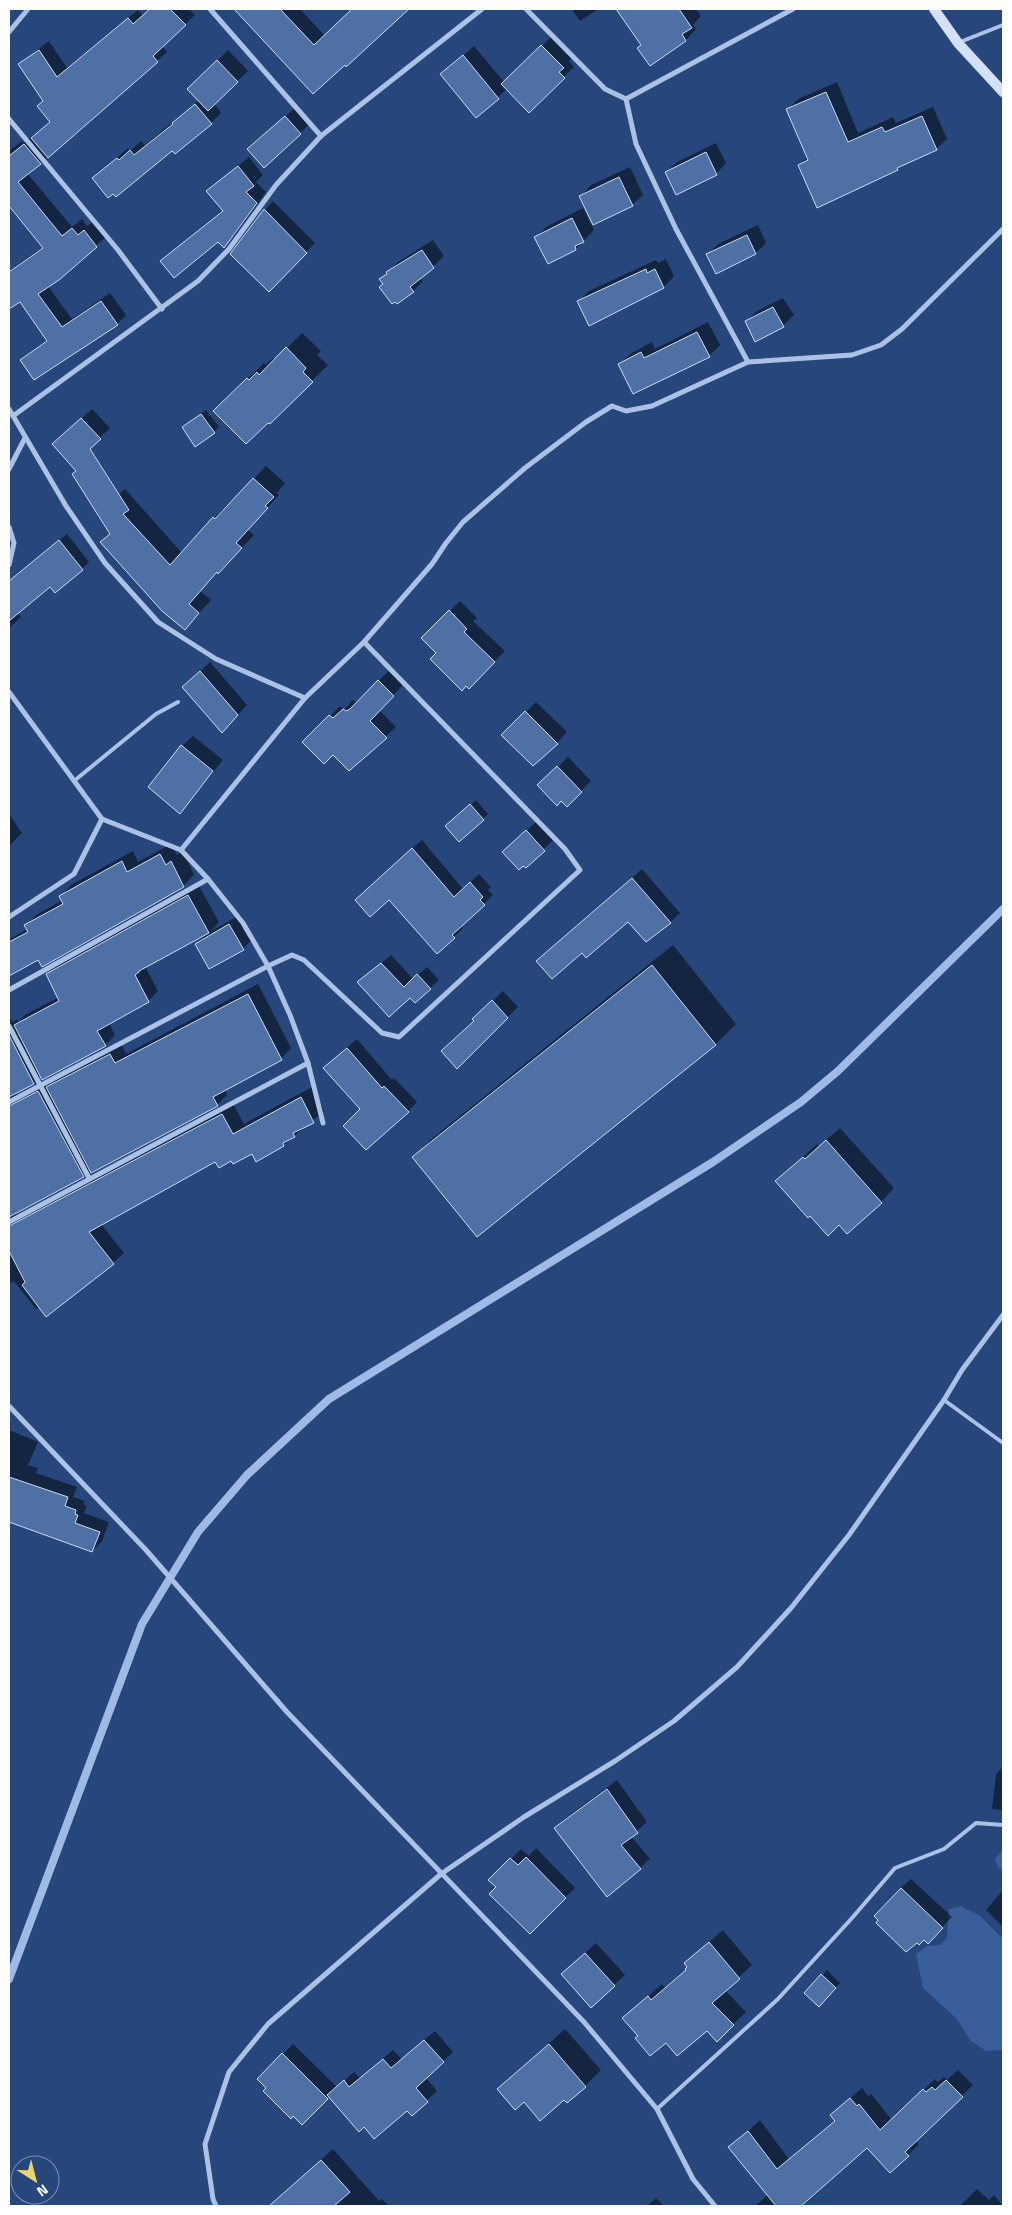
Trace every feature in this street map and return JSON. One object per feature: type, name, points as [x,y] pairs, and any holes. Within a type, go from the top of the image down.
[{"type":"street","points":[[9,32],[28,9]]},
{"type":"street","points":[[210,9],[321,136]]},
{"type":"street","points":[[13,416],[198,281],[229,249],[276,185],[321,136],[482,9]]},
{"type":"street","points":[[526,9],[605,89],[626,99]]},
{"type":"street","points":[[626,99],[793,9]]},
{"type":"street","points":[[934,9],[958,43],[1003,92]]},
{"type":"street","points":[[626,99],[636,144],[676,228],[748,362]]},
{"type":"street","points":[[9,120],[118,250],[162,309]]},
{"type":"street","points":[[181,850],[305,698],[364,642],[432,564],[463,522],[525,468],[586,422],[612,406],[626,410],[652,406],[748,362],[852,355],[881,345],[909,322],[1003,229]]},
{"type":"street","points":[[9,409],[66,506],[105,563],[158,622],[216,659],[305,698]]},
{"type":"street","points":[[9,469],[25,438]]},
{"type":"street","points":[[9,527],[14,543],[9,564]]},
{"type":"street","points":[[9,1102],[292,955],[304,960],[382,1033],[398,1037],[580,870],[564,849],[364,642]]},
{"type":"street","points":[[9,692],[102,819],[181,850],[208,878],[243,923],[268,966],[290,1015],[308,1063],[323,1123]]},
{"type":"street","points":[[9,917],[74,874],[102,819]]},
{"type":"street","points":[[9,990],[208,878]]},
{"type":"street","points":[[9,1026],[89,1178]]},
{"type":"street","points":[[9,1222],[308,1063]]},
{"type":"street","points":[[216,2206],[213,2199],[205,2144],[229,2072],[268,2024],[441,1874],[524,1817],[674,1721],[737,1667],[791,1608],[849,1535],[944,1400],[962,1370],[1003,1315]]},
{"type":"street","points":[[9,1406],[146,1550],[287,1712],[584,2022],[657,2109],[693,2179],[715,2206]]},
{"type":"lane","points":[[958,43],[1003,25]]},
{"type":"lane","points":[[74,781],[156,714],[178,702]]},
{"type":"lane","points":[[944,1400],[1003,1443]]},
{"type":"lane","points":[[657,2109],[778,1999],[895,1868],[944,1849],[976,1823],[1003,1825]]},
{"type":"shaded area","points":[[1003,1849],[1003,1870],[999,1868],[995,1859]]},
{"type":"shaded area","points":[[961,1906],[980,1916],[1003,1939],[1003,2050],[986,2051],[971,2041],[957,2019],[923,1988],[916,1954],[928,1946],[940,1945],[947,1938],[949,1909]]},
{"type":"building","points":[[150,9],[170,9],[186,25],[153,56],[158,62],[48,158],[31,138],[50,122],[37,106],[43,101],[18,64],[39,50],[57,77],[128,18],[133,24]]},
{"type":"building","points":[[234,9],[280,9],[314,45],[352,9],[409,9],[346,67],[345,65],[313,94]]},
{"type":"building","points":[[616,9],[679,9],[692,28],[682,34],[686,41],[650,66],[637,48],[641,45]]},
{"type":"building","points":[[541,45],[564,68],[559,72],[565,78],[529,113],[501,84]]},
{"type":"building","points":[[463,55],[499,99],[476,118],[440,74]]},
{"type":"building","points":[[217,60],[238,82],[208,111],[187,89]]},
{"type":"building","points":[[826,92],[848,142],[882,127],[885,132],[922,116],[937,150],[817,208],[798,165],[808,160],[786,109]]},
{"type":"building","points":[[195,104],[212,124],[175,154],[172,151],[116,197],[113,194],[108,198],[92,178],[117,158],[119,160],[130,150],[134,155]]},
{"type":"building","points":[[285,116],[301,134],[264,168],[247,149]]},
{"type":"building","points":[[24,144],[41,164],[18,182],[62,236],[72,228],[78,235],[84,230],[97,247],[59,280],[38,294],[62,327],[101,301],[118,325],[34,380],[20,360],[47,341],[20,302],[9,309],[9,272],[43,248],[9,206],[9,156]]},
{"type":"building","points":[[706,152],[717,175],[676,195],[665,172]]},
{"type":"building","points":[[238,166],[254,186],[246,192],[257,203],[224,248],[218,242],[174,278],[160,261],[223,211],[206,191]]},
{"type":"building","points":[[619,177],[633,206],[593,225],[579,196]]},
{"type":"building","points":[[264,209],[307,253],[269,292],[230,254]]},
{"type":"building","points":[[572,218],[584,242],[575,246],[576,250],[548,264],[534,237]]},
{"type":"building","points":[[747,235],[756,254],[716,274],[706,254]]},
{"type":"building","points":[[422,250],[434,268],[410,287],[414,292],[397,304],[395,302],[392,304],[379,287],[383,284],[379,279],[387,274],[386,272]]},
{"type":"building","points":[[646,269],[647,273],[655,269],[664,288],[589,326],[577,301]]},
{"type":"building","points":[[773,307],[784,327],[755,342],[745,321]]},
{"type":"building","points":[[697,332],[710,357],[633,394],[618,364],[641,352],[644,358]]},
{"type":"building","points":[[286,347],[306,368],[303,372],[313,382],[270,424],[268,423],[246,444],[213,411],[247,378],[249,380],[257,372],[259,375]]},
{"type":"building","points":[[201,414],[215,433],[195,447],[182,427]]},
{"type":"building","points":[[81,418],[101,439],[90,449],[129,510],[123,514],[170,565],[213,517],[215,519],[253,478],[274,497],[265,506],[268,508],[236,543],[242,548],[218,574],[217,572],[189,604],[199,613],[185,630],[162,611],[100,542],[110,534],[72,474],[76,471],[52,444]]},
{"type":"building","points":[[59,540],[83,570],[55,593],[50,587],[9,621],[9,581]]},
{"type":"building","points":[[449,610],[467,629],[464,632],[495,662],[469,689],[466,686],[462,691],[430,659],[436,653],[421,638]]},
{"type":"building","points":[[200,671],[238,715],[222,733],[182,687]]},
{"type":"building","points":[[378,680],[394,696],[370,721],[387,738],[349,771],[333,755],[324,764],[302,742],[329,715],[333,718],[343,709],[346,711],[350,709]]},
{"type":"building","points":[[525,711],[558,744],[533,766],[501,735]]},
{"type":"building","points":[[181,745],[213,771],[180,814],[148,787]]},
{"type":"building","points":[[557,766],[582,792],[567,807],[561,801],[557,806],[537,785]]},
{"type":"building","points":[[470,804],[484,820],[459,842],[445,826]]},
{"type":"building","points":[[526,830],[545,851],[526,868],[523,866],[519,870],[502,852]]},
{"type":"building","points":[[412,848],[454,897],[470,882],[483,897],[480,900],[485,905],[452,935],[455,938],[437,954],[389,900],[370,917],[355,900]]},
{"type":"building","points":[[160,854],[166,865],[171,861],[184,887],[42,967],[38,960],[9,976],[9,942],[28,932],[24,925],[63,904],[59,896],[122,861],[127,872]]},
{"type":"building","points":[[632,878],[671,923],[646,942],[628,922],[586,958],[582,953],[552,979],[536,961]]},
{"type":"building","points":[[188,895],[209,933],[139,971],[135,975],[149,1002],[97,1031],[106,1046],[42,1080],[14,1025],[59,1001],[46,974]]},
{"type":"building","points":[[229,924],[244,950],[209,969],[195,944]]},
{"type":"building","points":[[381,963],[404,987],[417,974],[431,989],[415,1003],[410,998],[389,1017],[357,982]]},
{"type":"building","points":[[652,965],[716,1045],[477,1237],[412,1157]]},
{"type":"building","points":[[248,994],[282,1060],[213,1097],[218,1106],[91,1173],[46,1087],[110,1054],[115,1063]]},
{"type":"building","points":[[492,1000],[508,1018],[457,1069],[441,1051],[474,1021],[472,1019]]},
{"type":"building","points":[[9,1035],[34,1084],[9,1097]]},
{"type":"building","points":[[347,1048],[382,1088],[384,1086],[409,1112],[366,1150],[343,1126],[360,1109],[323,1068]]},
{"type":"building","points":[[38,1091],[84,1177],[9,1217],[9,1106]]},
{"type":"building","points":[[301,1097],[314,1123],[293,1133],[295,1137],[283,1143],[284,1146],[256,1162],[252,1154],[233,1164],[231,1161],[219,1168],[215,1162],[89,1232],[114,1264],[46,1317],[22,1285],[25,1282],[9,1251],[9,1226],[222,1114],[233,1134]]},
{"type":"building","points":[[826,1140],[882,1203],[847,1234],[839,1225],[828,1236],[810,1216],[808,1218],[775,1181],[803,1157],[805,1159]]},
{"type":"building","points":[[9,1477],[68,1497],[65,1506],[76,1510],[75,1514],[78,1515],[75,1523],[100,1532],[92,1552],[9,1522]]},
{"type":"building","points":[[607,1789],[638,1833],[621,1845],[641,1869],[607,1897],[554,1828]]},
{"type":"building","points":[[526,1857],[566,1898],[530,1934],[489,1894],[496,1887],[488,1880],[510,1858],[518,1865]]},
{"type":"building","points":[[901,1888],[943,1928],[928,1944],[924,1940],[906,1952],[876,1923],[878,1920],[874,1916]]},
{"type":"building","points":[[709,1942],[740,1979],[712,2003],[734,2025],[717,2042],[707,2031],[677,2056],[666,2043],[650,2056],[635,2038],[638,2036],[622,2018],[648,1996],[651,2000],[686,1970],[687,1967],[684,1963]]},
{"type":"building","points":[[585,1953],[615,1986],[591,2008],[561,1974]]},
{"type":"building","points":[[821,1974],[836,1988],[819,2007],[804,1993]]},
{"type":"building","points":[[424,2040],[444,2062],[416,2088],[428,2102],[412,2116],[407,2111],[374,2139],[364,2127],[359,2132],[327,2095],[344,2080],[349,2087],[383,2059],[391,2068]]},
{"type":"building","points":[[549,2044],[586,2087],[567,2103],[564,2100],[540,2121],[524,2102],[515,2110],[497,2089]]},
{"type":"building","points":[[282,2053],[328,2099],[302,2125],[293,2116],[291,2119],[263,2091],[266,2088],[257,2079]]},
{"type":"building","points":[[946,2080],[963,2097],[905,2152],[909,2156],[890,2173],[867,2148],[801,2206],[776,2206],[728,2147],[748,2131],[777,2169],[835,2121],[830,2115],[850,2098],[857,2106],[859,2104],[880,2130],[923,2089],[926,2092],[932,2087],[935,2090]]},
{"type":"building","points":[[321,2160],[350,2192],[334,2206],[269,2206]]},
{"type":"waterway","points":[[9,1979],[142,1624],[198,1532],[247,1475],[329,1399],[713,1162],[801,1102],[838,1071],[1003,909]]}]
